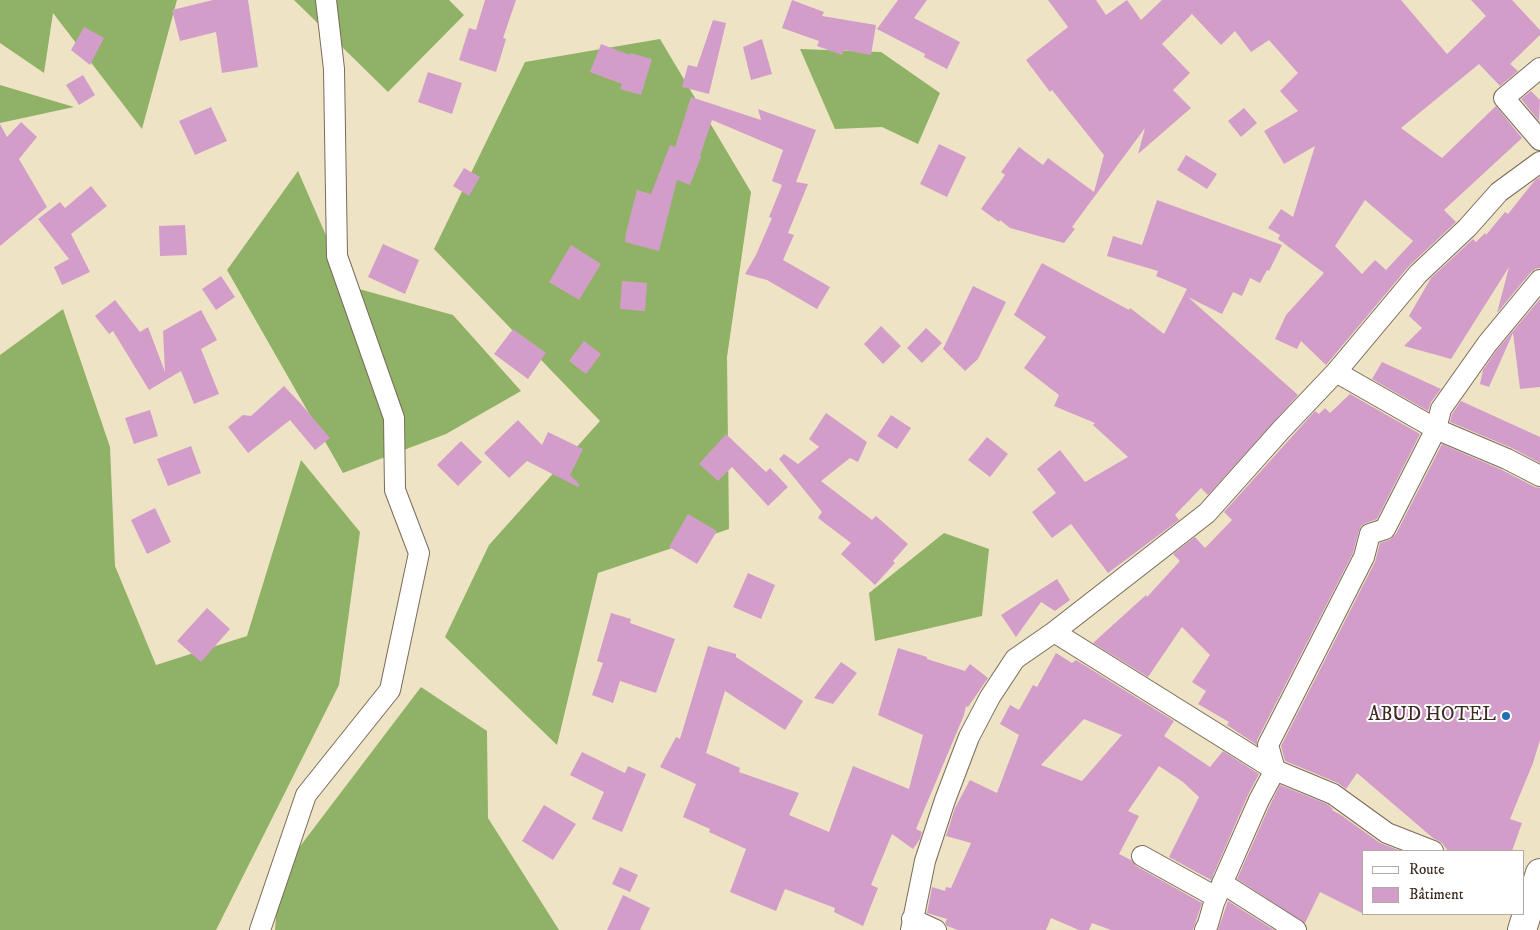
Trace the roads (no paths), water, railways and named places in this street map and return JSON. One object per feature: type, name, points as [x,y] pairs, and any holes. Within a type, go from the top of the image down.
[{"type":"main road","points":[[1522,930],[1534,886]]},
{"type":"street","points":[[260,930],[306,795],[390,690],[418,553],[396,490],[394,418],[337,256],[334,69],[326,0]]},
{"type":"street","points":[[1540,68],[1504,98],[1540,140]]},
{"type":"street","points":[[936,930],[911,924],[926,860],[945,800],[969,738],[990,697],[1016,659],[1054,632],[1207,513],[1336,372],[1418,274],[1467,228],[1500,192],[1540,162]]},
{"type":"street","points":[[1205,930],[1219,890],[1259,800],[1275,770],[1268,745],[1364,557],[1370,534],[1385,528],[1436,429],[1441,409],[1487,344],[1540,280]]},
{"type":"street","points":[[1336,372],[1436,429],[1507,459],[1540,476]]},
{"type":"street","points":[[1054,632],[1275,770],[1333,794],[1387,833],[1430,850]]},
{"type":"street","points":[[1142,856],[1219,890],[1296,930]]},
{"type":"place","name":"ABUD HOTEL","points":[[1506,716]]}]
